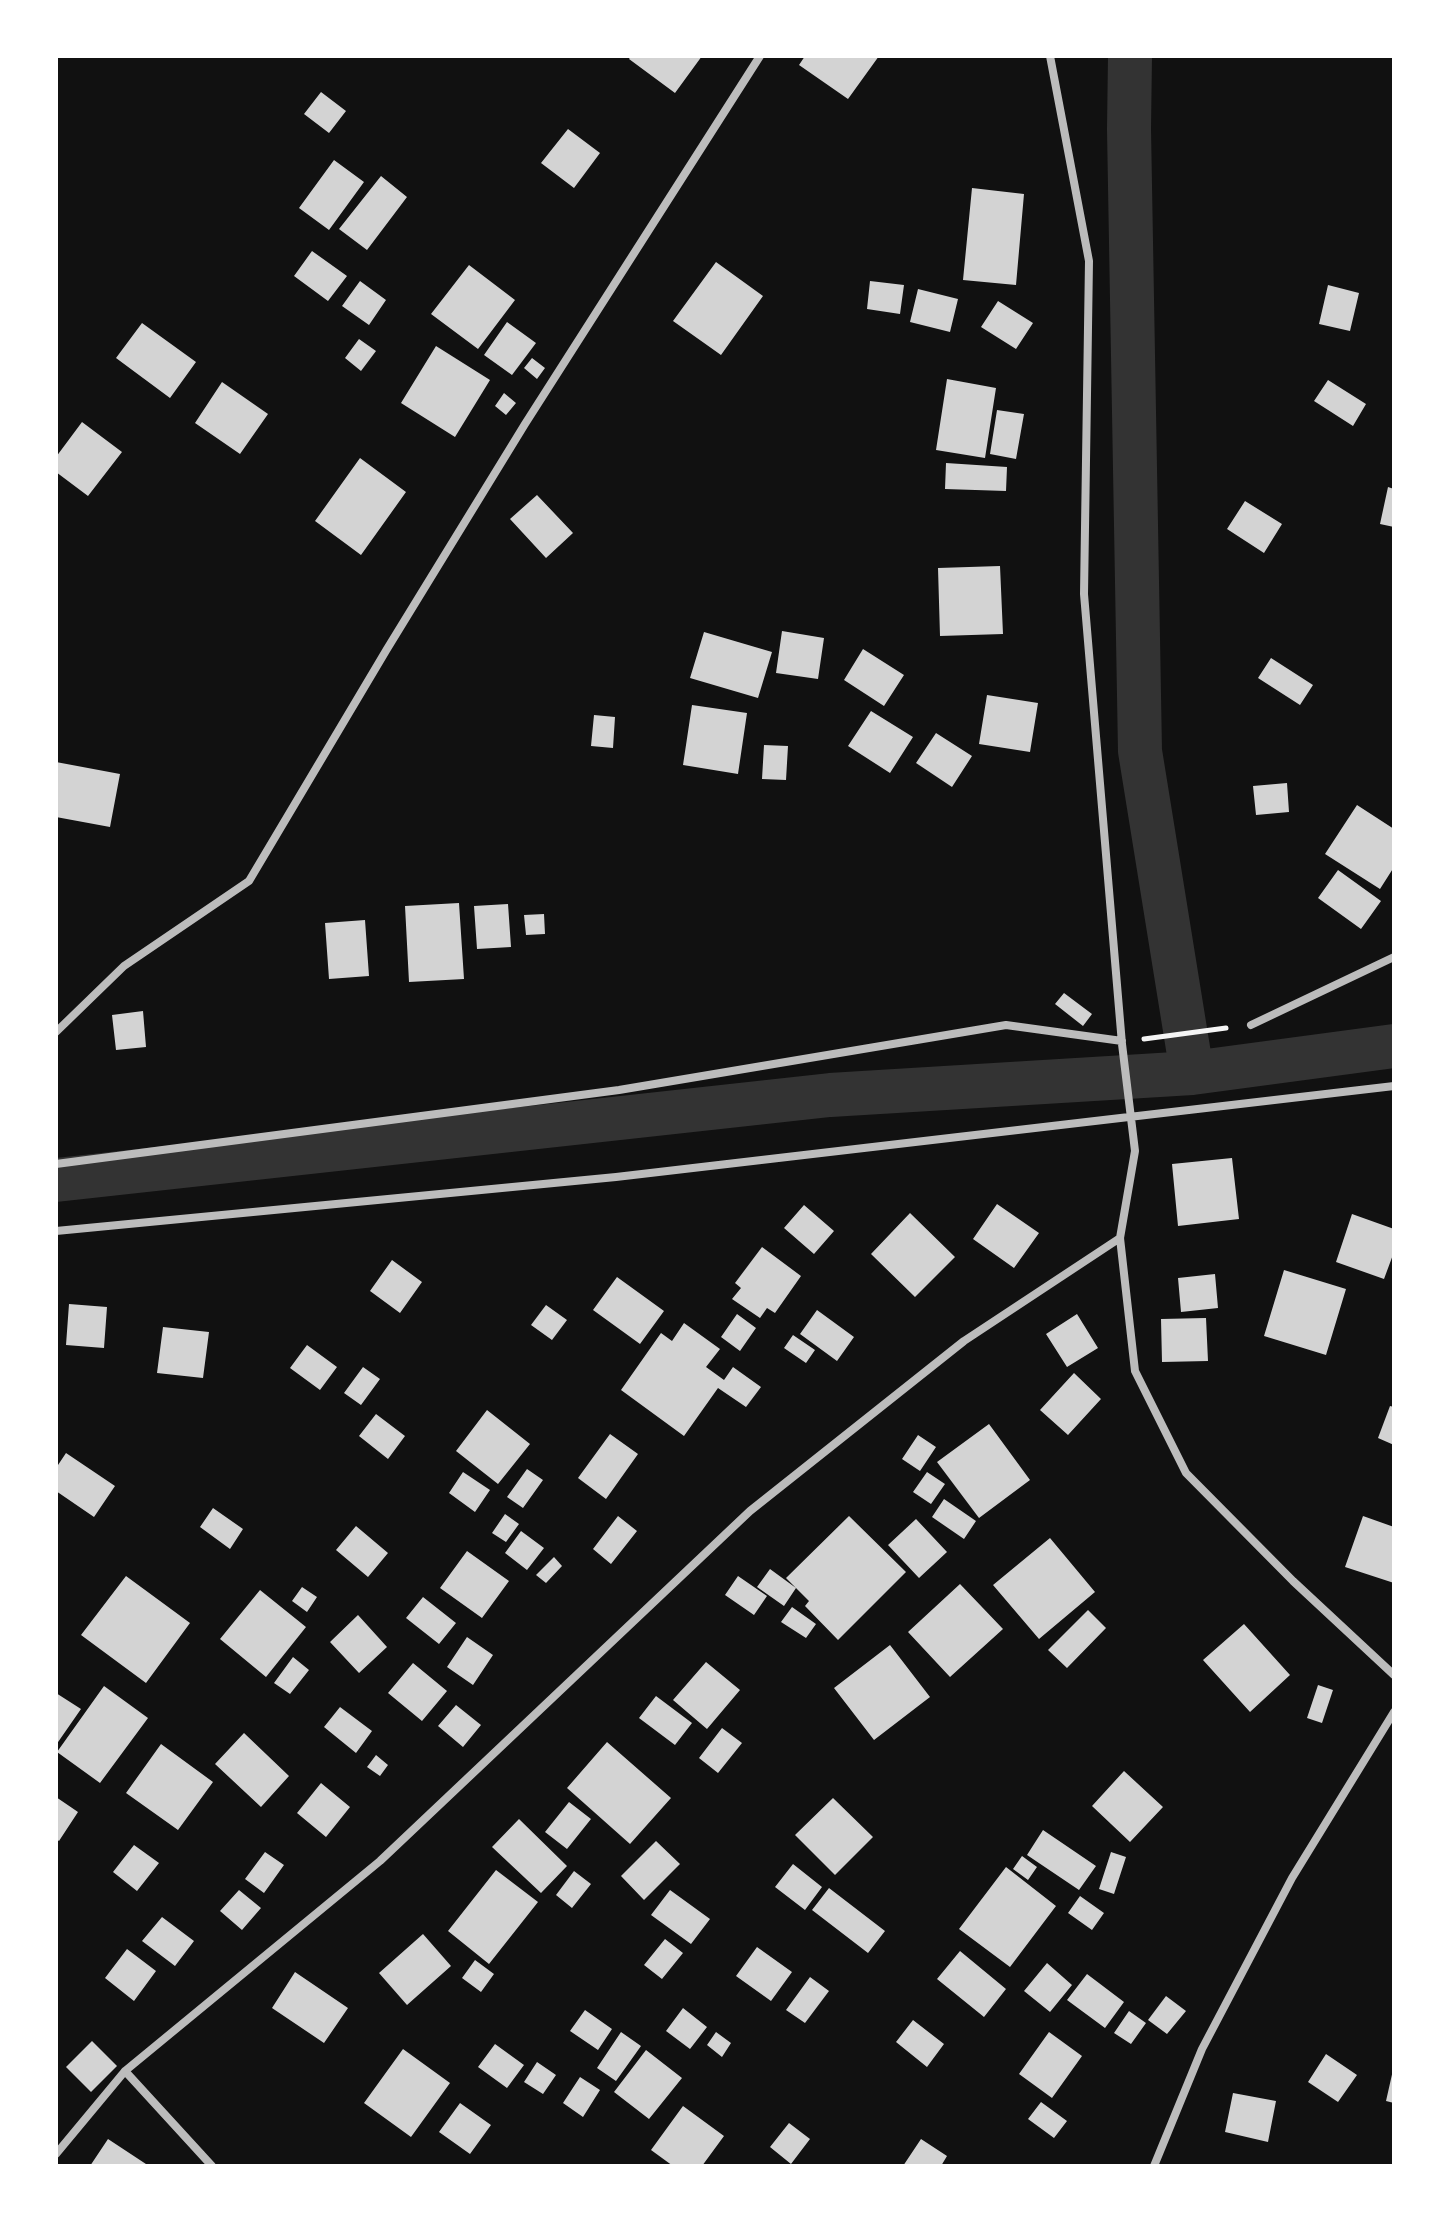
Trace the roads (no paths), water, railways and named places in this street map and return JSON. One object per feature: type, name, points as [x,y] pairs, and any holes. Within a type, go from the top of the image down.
[{"type":"street","points":[[56,1032],[124,966],[249,881],[517,437],[760,56]]},
{"type":"street","points":[[1050,56],[1089,261],[1084,594],[1122,1043],[1135,1151],[1120,1238],[1135,1371],[1186,1473],[1293,1581],[1394,1675]]},
{"type":"street","points":[[1251,1025],[1394,957]]},
{"type":"street","points":[[56,1164],[619,1090],[1006,1025],[1122,1043]]},
{"type":"street","points":[[56,1231],[616,1177],[1394,1086]]},
{"type":"street","points":[[56,2154],[125,2071],[380,1861],[750,1511],[964,1341],[1120,1238]]},
{"type":"street","points":[[1154,2166],[1202,2049],[1292,1878],[1394,1712]]},
{"type":"street","points":[[125,2071],[212,2166]]},
{"type":"waterway","points":[[1130,56],[1140,751],[1192,1073]]},
{"type":"waterway","points":[[56,1180],[830,1095],[1192,1073],[1394,1046]]}]
